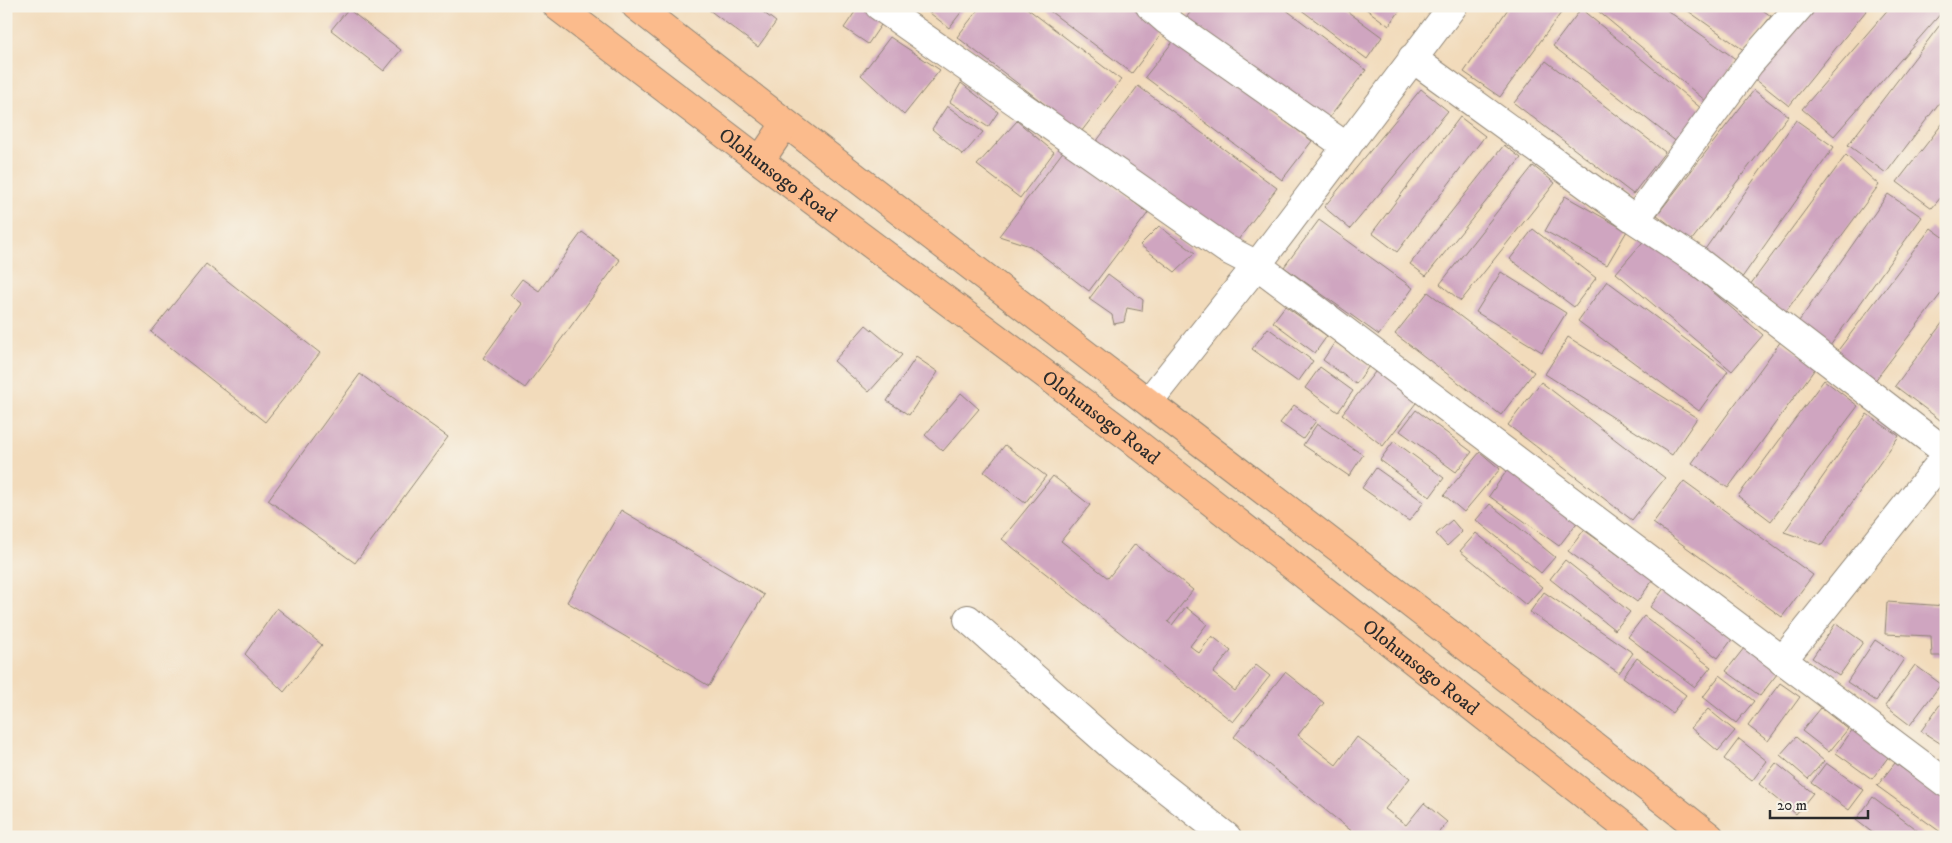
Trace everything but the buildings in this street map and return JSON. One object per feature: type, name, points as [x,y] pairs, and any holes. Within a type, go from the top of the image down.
[{"type":"main road","name":"Olohunsogo Road","points":[[557,6],[760,161],[1125,434],[1638,837]]},
{"type":"main road","name":"Olohunsogo Road","points":[[636,6],[785,124],[1149,401],[1588,740],[1710,837]]},
{"type":"main road","points":[[760,161],[785,124]]},
{"type":"street","points":[[879,6],[1226,250],[1257,265],[1946,783]]},
{"type":"street","points":[[1150,6],[1166,20],[1347,147]]},
{"type":"street","points":[[1149,401],[1257,265],[1453,6]]},
{"type":"street","points":[[1635,220],[1750,63],[1800,6]]},
{"type":"street","points":[[1412,58],[1635,220],[1699,262],[1946,452]]},
{"type":"street","points":[[1782,661],[1946,456]]},
{"type":"street","points":[[968,619],[1116,750],[1227,837]]}]
